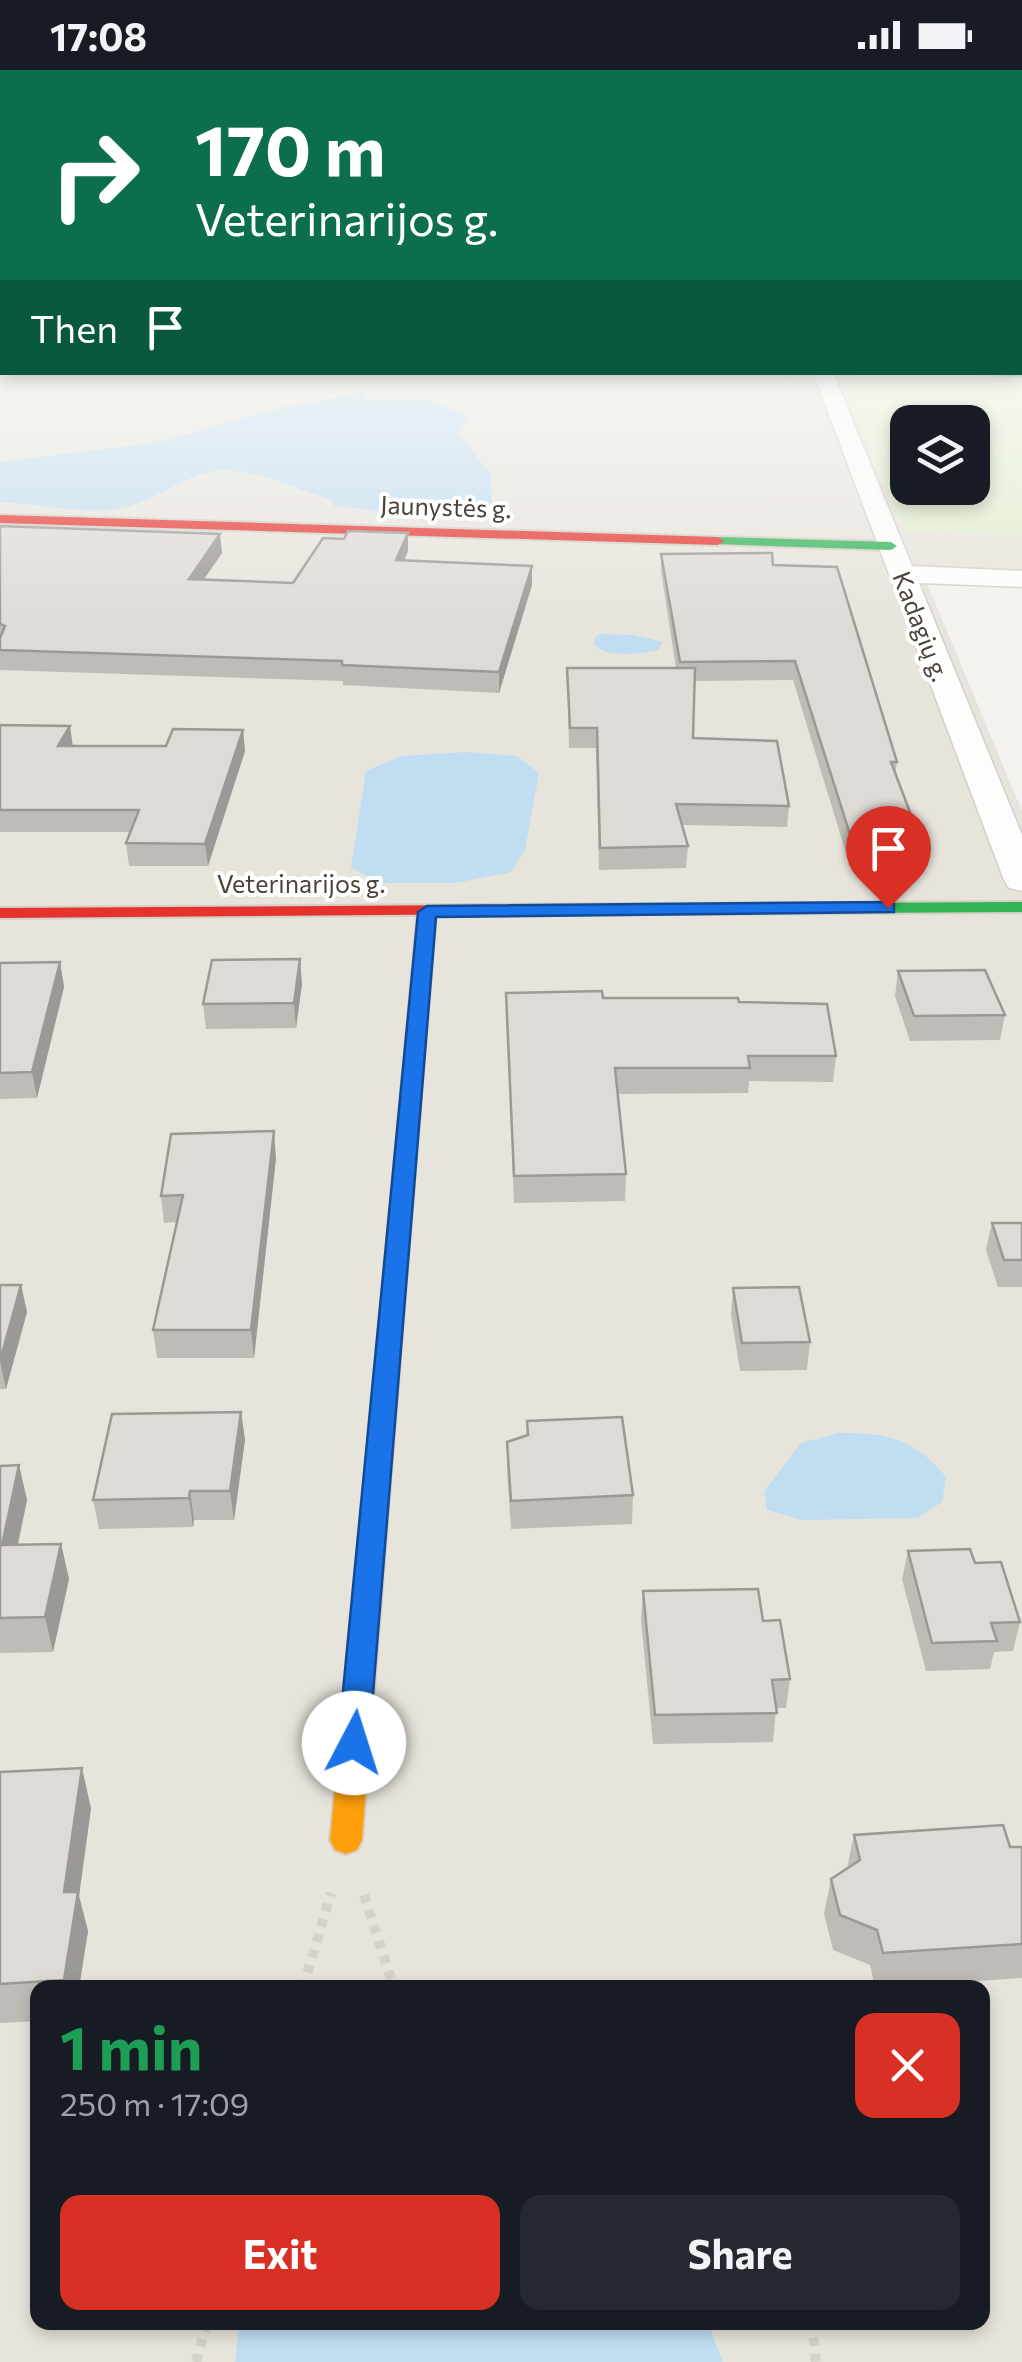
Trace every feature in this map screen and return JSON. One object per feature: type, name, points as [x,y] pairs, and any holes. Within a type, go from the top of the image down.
[{"type":"main road","name":"Jaunystės g.","points":[[0,518],[890,546]]},
{"type":"main road","name":"Veterinarijos g.","points":[[0,913],[1022,907]]},
{"type":"main road","points":[[346,1840],[427,912]]},
{"type":"street","name":"Kadagių g.","points":[[840,420],[1022,880]]},
{"type":"street","points":[[902,574],[1022,579]]},
{"type":"path","points":[[305,1980],[346,1840]]},
{"type":"path","points":[[346,1840],[391,1980]]},
{"type":"path","points":[[196,2362],[205,2330]]},
{"type":"path","points":[[813,2330],[816,2362]]},
{"type":"shaded area","points":[[0,420],[857,420],[904,531],[1022,536],[1022,586],[927,583],[1022,811],[1022,2362],[723,2362],[711,2330],[990,2330],[990,1980],[30,1980],[30,2330],[238,2330],[235,2362],[0,2362]]},
{"type":"green space","points":[[857,420],[890,420],[890,498]]},
{"type":"green space","points":[[990,420],[1022,420],[1022,536],[904,531],[893,505],[990,505]]},
{"type":"water","points":[[237,420],[466,420],[458,433],[491,475],[492,510],[454,519],[334,506],[331,499],[271,479],[225,470],[198,475],[142,502],[117,509],[73,510],[0,502],[0,462],[159,442]]},
{"type":"water","points":[[633,635],[663,642],[658,650],[615,653],[594,645],[595,637]]},
{"type":"water","points":[[468,752],[517,756],[539,773],[525,850],[511,872],[455,883],[382,883],[351,868],[366,771],[401,756]]},
{"type":"water","points":[[839,1433],[899,1440],[923,1454],[946,1477],[942,1502],[917,1518],[803,1520],[767,1510],[764,1492],[801,1443]]},
{"type":"water","points":[[238,2330],[711,2330],[723,2362],[235,2362]]},
{"type":"building","points":[[0,526],[220,534],[189,579],[293,583],[323,538],[344,539],[348,531],[408,533],[396,560],[532,566],[499,672],[342,665],[342,661],[0,650],[5,626],[0,624]]},
{"type":"building","points":[[772,553],[773,565],[837,567],[897,762],[891,762],[922,844],[853,844],[795,661],[680,662],[661,554]]},
{"type":"building","points":[[567,668],[695,668],[693,738],[777,741],[789,806],[676,804],[688,846],[600,848],[597,728],[570,728]]},
{"type":"building","points":[[0,725],[70,726],[58,746],[166,746],[173,729],[243,730],[205,844],[126,843],[139,810],[0,810]]},
{"type":"building","points":[[300,959],[294,1003],[203,1004],[212,960]]},
{"type":"building","points":[[60,962],[32,1072],[0,1073],[0,963]]},
{"type":"building","points":[[985,970],[1005,1015],[914,1016],[898,971]]},
{"type":"building","points":[[602,991],[603,998],[738,998],[739,1002],[827,1004],[836,1056],[748,1056],[750,1068],[615,1068],[626,1174],[514,1176],[506,993]]},
{"type":"building","points":[[274,1131],[251,1330],[153,1330],[183,1195],[161,1196],[171,1134]]},
{"type":"building","points":[[992,1223],[1022,1223],[1022,1260],[1004,1260]]},
{"type":"building","points":[[0,1285],[21,1285],[0,1361]]},
{"type":"building","points":[[799,1287],[810,1342],[742,1343],[733,1288]]},
{"type":"building","points":[[241,1412],[230,1491],[190,1491],[189,1498],[93,1500],[112,1414]]},
{"type":"building","points":[[622,1417],[633,1495],[511,1501],[507,1442],[528,1435],[527,1421]]},
{"type":"building","points":[[19,1465],[2,1545],[61,1544],[45,1617],[0,1618],[0,1466]]},
{"type":"building","points":[[970,1549],[975,1563],[1001,1562],[1020,1622],[991,1623],[997,1641],[932,1643],[908,1551]]},
{"type":"building","points":[[758,1589],[763,1621],[780,1620],[790,1679],[772,1680],[777,1713],[655,1715],[643,1591]]},
{"type":"building","points":[[82,1768],[64,1892],[78,1892],[64,1980],[0,1984],[0,1772]]},
{"type":"building","points":[[1003,1825],[1010,1847],[1022,1847],[1022,1944],[883,1953],[877,1930],[840,1915],[831,1879],[860,1860],[854,1835]]},
{"type":"traffic: fast","points":[[718,541],[891,546]]},
{"type":"traffic: fast","points":[[649,909],[1022,907]]},
{"type":"traffic: fast","points":[[398,1244],[427,911]]},
{"type":"traffic: slow","points":[[346,1840],[398,1244]]},
{"type":"traffic: jam","points":[[0,519],[718,541]]},
{"type":"traffic: jam","points":[[0,913],[649,909]]},
{"type":"route","points":[[354,1743],[427,912],[888,908]]}]
